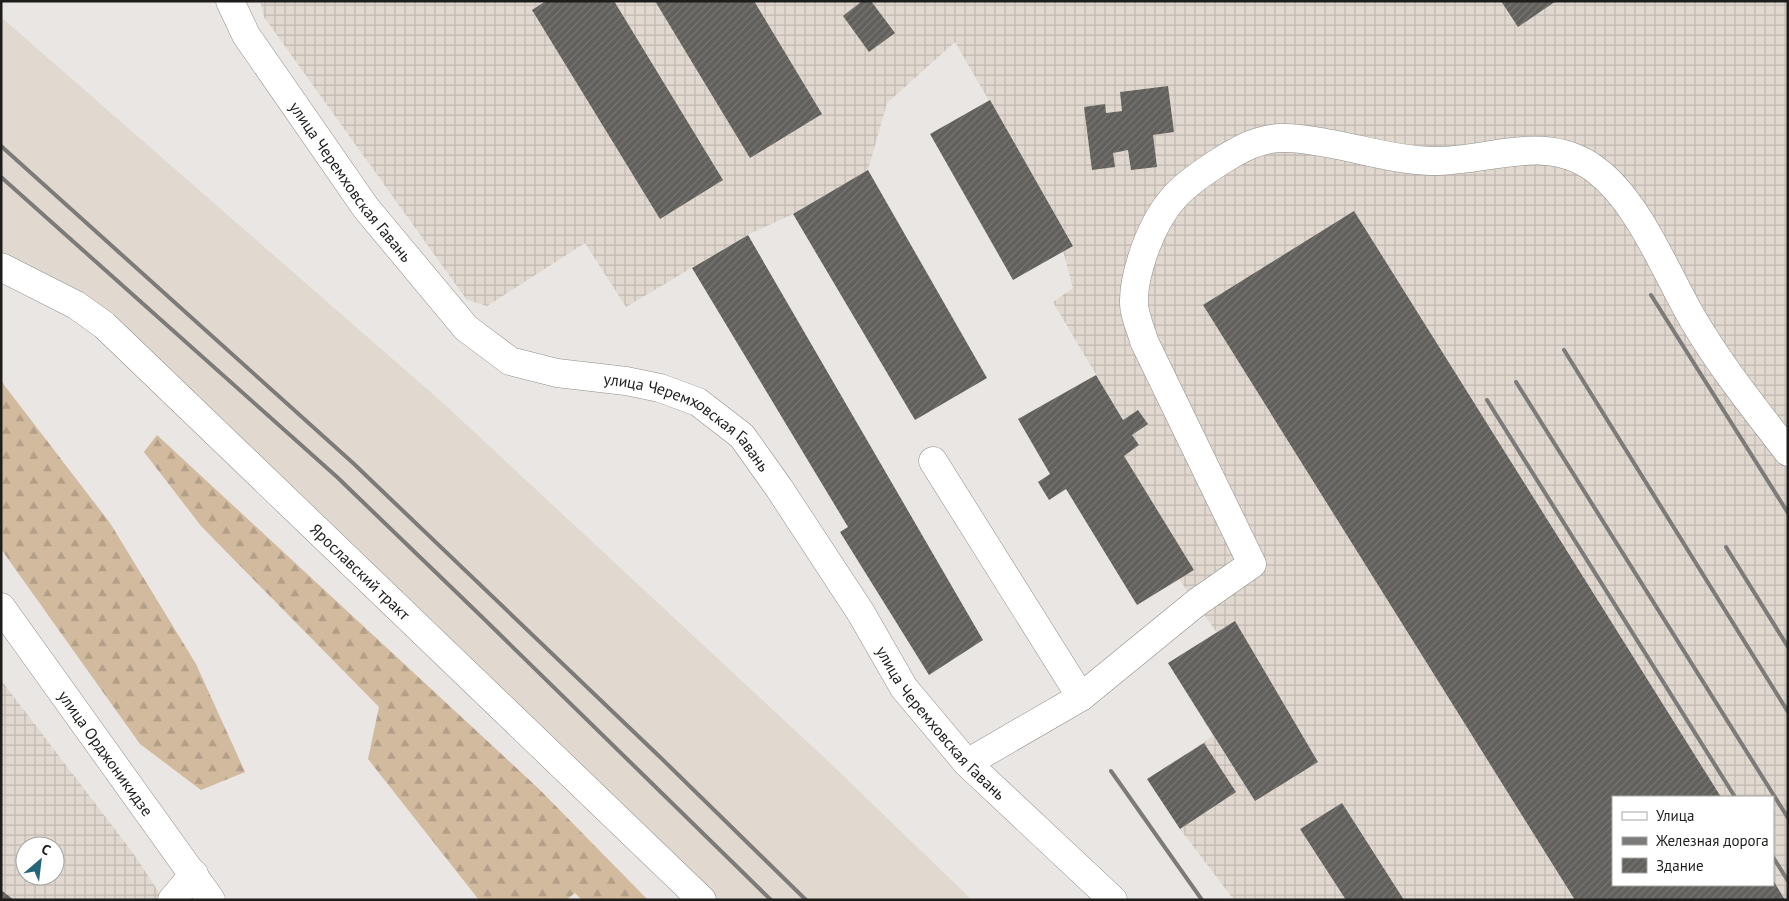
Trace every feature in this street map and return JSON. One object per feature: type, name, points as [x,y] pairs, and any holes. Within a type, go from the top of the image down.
[{"type":"street","name":"улица Черемховская Гавань","points":[[230,1],[246,35],[366,208],[466,328],[510,361],[557,373],[626,380],[660,388],[698,402],[742,436],[779,488],[861,613],[904,688],[967,763],[1113,900]]},
{"type":"street","points":[[967,763],[1081,697],[1196,603],[1252,564],[1144,341],[1133,304],[1142,256],[1152,229],[1164,208],[1178,191],[1196,176],[1259,140],[1304,138],[1401,158],[1430,161],[1459,160],[1533,150],[1556,152],[1576,158],[1596,170],[1629,204],[1693,320],[1716,357],[1788,452]]},
{"type":"street","name":"Ярославский тракт","points":[[1,267],[76,305],[104,325],[702,900]]},
{"type":"street","points":[[932,461],[1081,697]]},
{"type":"street","name":"улица Орджоникидзе","points":[[1,607],[211,900]]},
{"type":"street","points":[[172,900],[194,874]]},
{"type":"shaded area","points":[[260,1],[1788,1],[1788,900],[1234,900],[1180,829],[1147,779],[1213,736],[1168,663],[1217,633],[1179,579],[1193,570],[1124,456],[1139,445],[1132,435],[1147,424],[1138,410],[1123,420],[1053,302],[1073,288],[1063,251],[1073,245],[955,42],[887,103],[868,170],[793,214],[747,235],[626,307],[585,243],[487,306],[467,300],[264,17]]},
{"type":"shaded area","points":[[1,17],[443,403],[829,762],[972,900],[718,900],[309,503],[1,256]]},
{"type":"shaded area","points":[[1,680],[133,853],[164,900],[1,900]]},
{"type":"green space","points":[[1,381],[110,523],[196,664],[245,772],[201,790],[140,744],[1,549]]},
{"type":"green space","points":[[157,435],[538,788],[648,900],[582,900],[575,893],[566,900],[479,900],[368,759],[379,707],[201,526],[144,452]]},
{"type":"building","points":[[546,1],[614,1],[723,180],[660,219],[532,10]]},
{"type":"building","points":[[655,1],[754,1],[822,114],[750,158]]},
{"type":"building","points":[[862,1],[871,1],[895,33],[869,52],[843,16]]},
{"type":"building","points":[[1501,1],[1556,1],[1518,27]]},
{"type":"building","points":[[1168,86],[1174,132],[1153,135],[1157,167],[1131,170],[1128,150],[1113,153],[1115,167],[1092,170],[1084,107],[1105,104],[1106,113],[1122,111],[1120,92]]},
{"type":"building","points":[[990,100],[1073,246],[1013,280],[930,134]]},
{"type":"building","points":[[868,170],[987,378],[915,420],[793,214]]},
{"type":"building","points":[[1354,211],[1720,796],[1612,796],[1612,886],[1774,886],[1774,882],[1785,900],[1575,900],[1203,305]]},
{"type":"building","points":[[748,235],[983,640],[929,675],[840,532],[848,527],[692,268]]},
{"type":"building","points":[[1096,375],[1123,420],[1138,410],[1148,424],[1132,435],[1139,445],[1124,456],[1194,570],[1137,605],[1066,489],[1049,500],[1038,482],[1050,474],[1018,419]]},
{"type":"building","points":[[1235,621],[1318,762],[1255,801],[1168,663]]},
{"type":"building","points":[[1204,743],[1236,792],[1180,829],[1147,779]]},
{"type":"building","points":[[1342,803],[1404,900],[1346,900],[1300,829]]},
{"type":"building","points":[[1,890],[14,900],[1,900]]},
{"type":"railway","points":[[1,146],[353,463],[660,757],[806,900]]},
{"type":"railway","points":[[1,177],[337,477],[771,900]]},
{"type":"railway","points":[[1651,295],[1788,513]]},
{"type":"railway","points":[[1564,350],[1788,712]]},
{"type":"railway","points":[[1516,382],[1788,818]]},
{"type":"railway","points":[[1487,400],[1734,796]]},
{"type":"railway","points":[[1726,547],[1788,647]]},
{"type":"railway","points":[[1111,771],[1202,900]]},
{"type":"railway","points":[[1774,859],[1788,881]]}]
